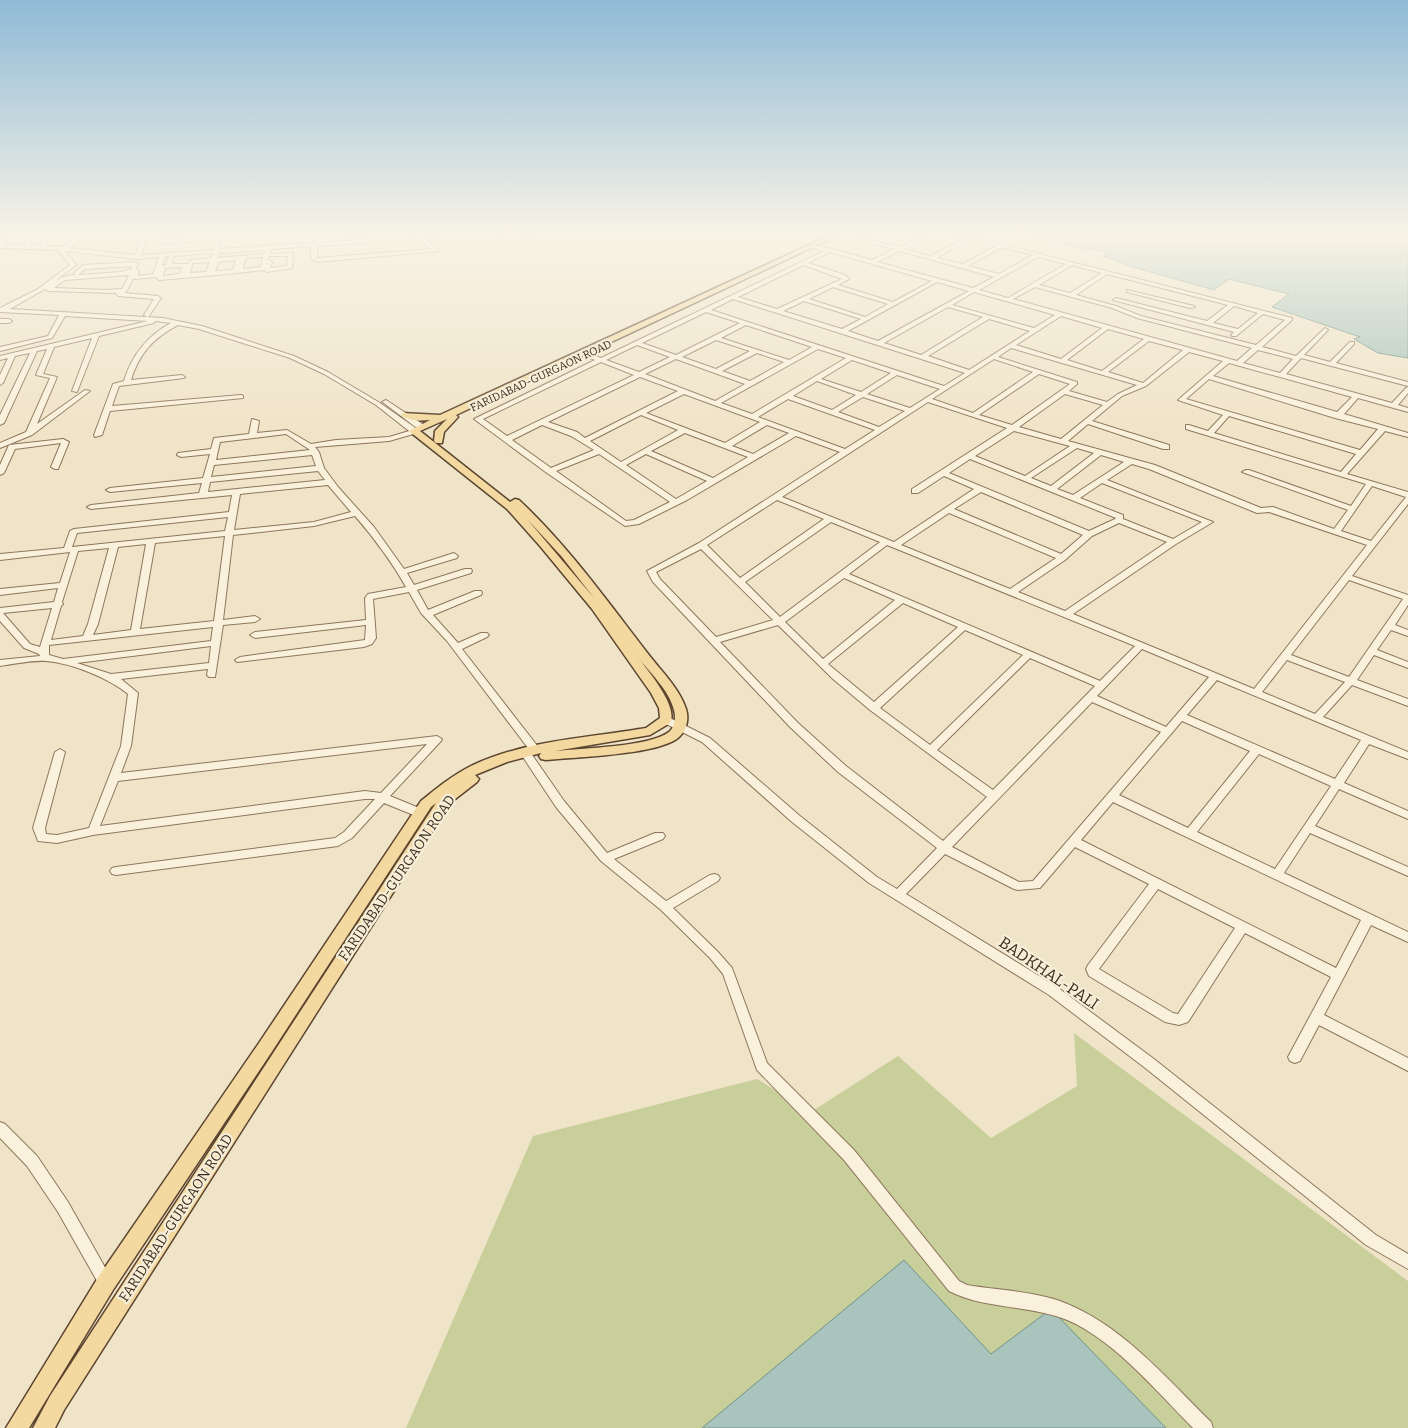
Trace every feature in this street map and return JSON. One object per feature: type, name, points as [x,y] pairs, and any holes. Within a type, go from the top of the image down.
[{"type":"main road","name":"FARIDABAD-GURGAON ROAD","points":[[419,430],[700,300]]},
{"type":"main road","points":[[405,415],[418,418],[450,416]]},
{"type":"main road","points":[[439,440],[440,431],[450,416]]},
{"type":"main road","points":[[419,430],[439,440],[542,526],[597,594],[660,678],[680,707],[682,715],[673,723],[657,692],[596,607],[511,507],[419,430]]},
{"type":"main road","name":"FARIDABAD-GURGAON ROAD","points":[[17,1428],[106,1283],[265,1048],[420,813],[438,792],[483,764],[530,753],[621,748],[662,741],[674,736],[673,723]]},
{"type":"main road","name":"FARIDABAD-GURGAON ROAD","points":[[44,1428],[57,1403],[446,800],[467,782],[530,753]]},
{"type":"street","points":[[8,308],[23,300]]},
{"type":"street","points":[[8,308],[23,300]]},
{"type":"street","points":[[147,315],[157,300]]},
{"type":"street","points":[[728,300],[478,419],[625,524],[636,522],[676,502],[795,433]]},
{"type":"street","points":[[741,300],[970,372]]},
{"type":"street","points":[[778,311],[803,300]]},
{"type":"street","points":[[806,300],[866,319]]},
{"type":"street","points":[[879,300],[894,304]]},
{"type":"street","points":[[842,332],[902,300]]},
{"type":"street","points":[[879,343],[956,300]]},
{"type":"street","points":[[1008,300],[1408,410]]},
{"type":"street","points":[[1088,300],[1138,316],[1257,348],[1332,364],[1408,384]]},
{"type":"street","points":[[1108,305],[1116,300],[1239,330]]},
{"type":"street","points":[[1163,300],[1192,307]]},
{"type":"street","points":[[1170,324],[1202,300]]},
{"type":"street","points":[[1216,300],[1290,320],[1239,363]]},
{"type":"street","points":[[1209,323],[1234,304]]},
{"type":"street","points":[[946,305],[1035,330]]},
{"type":"street","points":[[8,308],[180,321],[292,356],[326,373],[419,430]]},
{"type":"street","points":[[8,308],[147,315],[180,321],[289,351],[326,368],[386,402],[405,415],[419,430]]},
{"type":"street","points":[[706,310],[945,388]]},
{"type":"street","points":[[1228,340],[1262,312]]},
{"type":"street","points":[[0,349],[50,337],[64,313]]},
{"type":"street","points":[[1060,314],[702,545],[651,571],[656,580],[794,725],[842,769],[944,848],[1018,886],[1036,885],[1215,676]]},
{"type":"street","points":[[922,357],[988,317]]},
{"type":"street","points":[[0,358],[163,320]]},
{"type":"street","points":[[0,321],[9,321]]},
{"type":"street","points":[[127,382],[136,357],[142,347],[180,321]]},
{"type":"street","points":[[507,440],[746,323]]},
{"type":"street","points":[[1062,361],[1107,327]]},
{"type":"street","points":[[1281,375],[1325,330]]},
{"type":"street","points":[[74,391],[96,337]]},
{"type":"street","points":[[716,338],[790,362]]},
{"type":"street","points":[[1103,373],[1149,338]]},
{"type":"street","points":[[637,342],[751,384]]},
{"type":"street","points":[[1332,364],[1352,343]]},
{"type":"street","points":[[716,403],[818,346]]},
{"type":"street","points":[[1011,346],[1144,385]]},
{"type":"street","points":[[29,433],[54,377],[39,375],[51,347]]},
{"type":"street","points":[[1062,442],[1120,396],[1144,385],[1188,349]]},
{"type":"street","points":[[0,423],[34,351]]},
{"type":"street","points":[[717,371],[756,351]]},
{"type":"street","points":[[584,354],[846,452]]},
{"type":"street","points":[[0,382],[12,356]]},
{"type":"street","points":[[753,417],[852,357]]},
{"type":"street","points":[[915,491],[1013,428],[1075,383],[993,357]]},
{"type":"street","points":[[1228,360],[1181,400],[1361,453]]},
{"type":"street","points":[[974,416],[1038,371]]},
{"type":"street","points":[[832,413],[897,372]]},
{"type":"street","points":[[98,435],[114,385],[182,377]]},
{"type":"street","points":[[1208,377],[1408,435]]},
{"type":"street","points":[[816,378],[910,410]]},
{"type":"street","points":[[1393,406],[1408,389]]},
{"type":"street","points":[[0,446],[29,433],[87,391]]},
{"type":"street","points":[[584,441],[684,391]]},
{"type":"street","points":[[1063,391],[1109,405]]},
{"type":"street","points":[[787,396],[880,430]]},
{"type":"street","points":[[1338,416],[1356,396]]},
{"type":"street","points":[[107,409],[240,397]]},
{"type":"street","points":[[927,400],[1013,428],[1152,467],[1260,511],[1270,509],[1372,544]]},
{"type":"street","points":[[640,413],[754,457]]},
{"type":"street","points":[[1209,434],[1227,414]]},
{"type":"street","points":[[254,435],[255,421]]},
{"type":"street","points":[[542,422],[574,434],[676,502]]},
{"type":"street","points":[[726,446],[766,422]]},
{"type":"street","points":[[1088,422],[1166,447]]},
{"type":"street","points":[[1188,427],[1408,495]]},
{"type":"street","points":[[1343,474],[1383,428]]},
{"type":"street","points":[[211,463],[312,449],[327,443],[393,439],[419,430]]},
{"type":"street","points":[[620,465],[684,430]]},
{"type":"street","points":[[203,495],[217,440],[287,432],[312,449],[320,468],[330,482],[371,528],[402,572],[427,614],[456,648],[530,753],[560,804],[605,858],[666,907],[714,955],[728,972],[762,1066],[849,1156],[954,1286],[966,1292],[1057,1308],[1082,1318],[1122,1348],[1205,1428]]},
{"type":"street","points":[[0,473],[12,447],[63,441],[65,442],[56,467]]},
{"type":"street","points":[[1025,479],[1075,446]]},
{"type":"street","points":[[181,455],[213,451]]},
{"type":"street","points":[[550,471],[598,451]]},
{"type":"street","points":[[645,451],[713,481]]},
{"type":"street","points":[[1052,489],[1099,453]]},
{"type":"street","points":[[969,456],[1120,517],[1119,520],[1173,542]]},
{"type":"street","points":[[1074,498],[1129,462]]},
{"type":"street","points":[[110,490],[320,468]]},
{"type":"street","points":[[1246,472],[1353,509]]},
{"type":"street","points":[[943,473],[1090,534]]},
{"type":"street","points":[[1066,614],[1173,542],[1209,522],[1101,480]]},
{"type":"street","points":[[91,507],[330,482]]},
{"type":"street","points":[[1336,532],[1370,483]]},
{"type":"street","points":[[713,641],[780,621],[843,574],[891,543],[949,510],[980,488]]},
{"type":"street","points":[[111,677],[212,670],[229,533],[237,491]]},
{"type":"street","points":[[776,497],[1066,614],[1408,756]]},
{"type":"street","points":[[1256,693],[1408,499]]},
{"type":"street","points":[[949,510],[1062,558]]},
{"type":"street","points":[[0,557],[314,524],[356,513]]},
{"type":"street","points":[[45,651],[64,585],[74,531],[232,514]]},
{"type":"street","points":[[740,582],[830,519]]},
{"type":"street","points":[[1011,592],[1062,558],[1090,534],[1119,520]]},
{"type":"street","points":[[135,633],[150,541]]},
{"type":"street","points":[[87,638],[93,624],[114,545]]},
{"type":"street","points":[[702,545],[822,664],[874,708],[994,796]]},
{"type":"street","points":[[402,572],[454,556]]},
{"type":"street","points":[[240,660],[364,644],[369,642],[371,638],[369,598],[371,596],[411,589],[468,571]]},
{"type":"street","points":[[843,574],[1101,685]]},
{"type":"street","points":[[1317,718],[1351,681],[1408,599],[1347,577]]},
{"type":"street","points":[[0,592],[64,585]]},
{"type":"street","points":[[427,614],[478,593]]},
{"type":"street","points":[[822,664],[902,599]]},
{"type":"street","points":[[0,611],[59,604]]},
{"type":"street","points":[[0,614],[27,646],[45,651],[63,662],[111,677],[124,684],[133,692],[126,746],[93,831]]},
{"type":"street","points":[[0,663],[87,638],[255,619]]},
{"type":"street","points":[[255,635],[370,622]]},
{"type":"street","points":[[874,708],[964,626]]},
{"type":"street","points":[[1389,626],[1408,633]]},
{"type":"street","points":[[456,648],[484,635]]},
{"type":"street","points":[[63,662],[215,643]]},
{"type":"street","points":[[898,895],[1141,645]]},
{"type":"street","points":[[1372,651],[1408,665]]},
{"type":"street","points":[[930,750],[1029,654]]},
{"type":"street","points":[[1285,656],[1408,703]]},
{"type":"street","points":[[1090,697],[1168,731]]},
{"type":"street","points":[[1180,716],[1408,815]]},
{"type":"street","name":"BADKHAL-PALI","points":[[673,723],[706,740],[796,819],[873,880],[1053,992],[1149,1063],[1372,1240],[1408,1262]]},
{"type":"street","points":[[113,778],[437,739],[348,835],[338,842],[116,871]]},
{"type":"street","points":[[1277,875],[1367,739]]},
{"type":"street","points":[[1190,834],[1256,749]]},
{"type":"street","points":[[60,752],[39,828],[42,838],[57,839],[93,831],[348,797],[376,795],[420,813]]},
{"type":"street","points":[[1111,796],[1408,938]]},
{"type":"street","points":[[1309,828],[1408,872]]},
{"type":"street","points":[[605,858],[659,836]]},
{"type":"street","points":[[1073,841],[1339,975]]},
{"type":"street","points":[[666,907],[714,878]]},
{"type":"street","points":[[1156,882],[1092,969],[1093,972],[1170,1018],[1179,1020],[1183,1018],[1243,926]]},
{"type":"street","points":[[1295,1057],[1368,918]]},
{"type":"street","points":[[1316,1017],[1408,1065]]},
{"type":"street","points":[[0,1128],[32,1161],[63,1207],[106,1283]]},
{"type":"green space","points":[[1074,1033],[1408,1281],[1408,1428],[406,1428],[533,1136],[757,1079],[811,1112],[898,1056],[991,1138],[1077,1086]]},
{"type":"water","points":[[1282,300],[1408,300],[1408,358],[1378,353],[1354,339],[1360,337],[1272,307]]},
{"type":"water","points":[[904,1260],[991,1354],[1051,1309],[1166,1428],[702,1428]]}]
